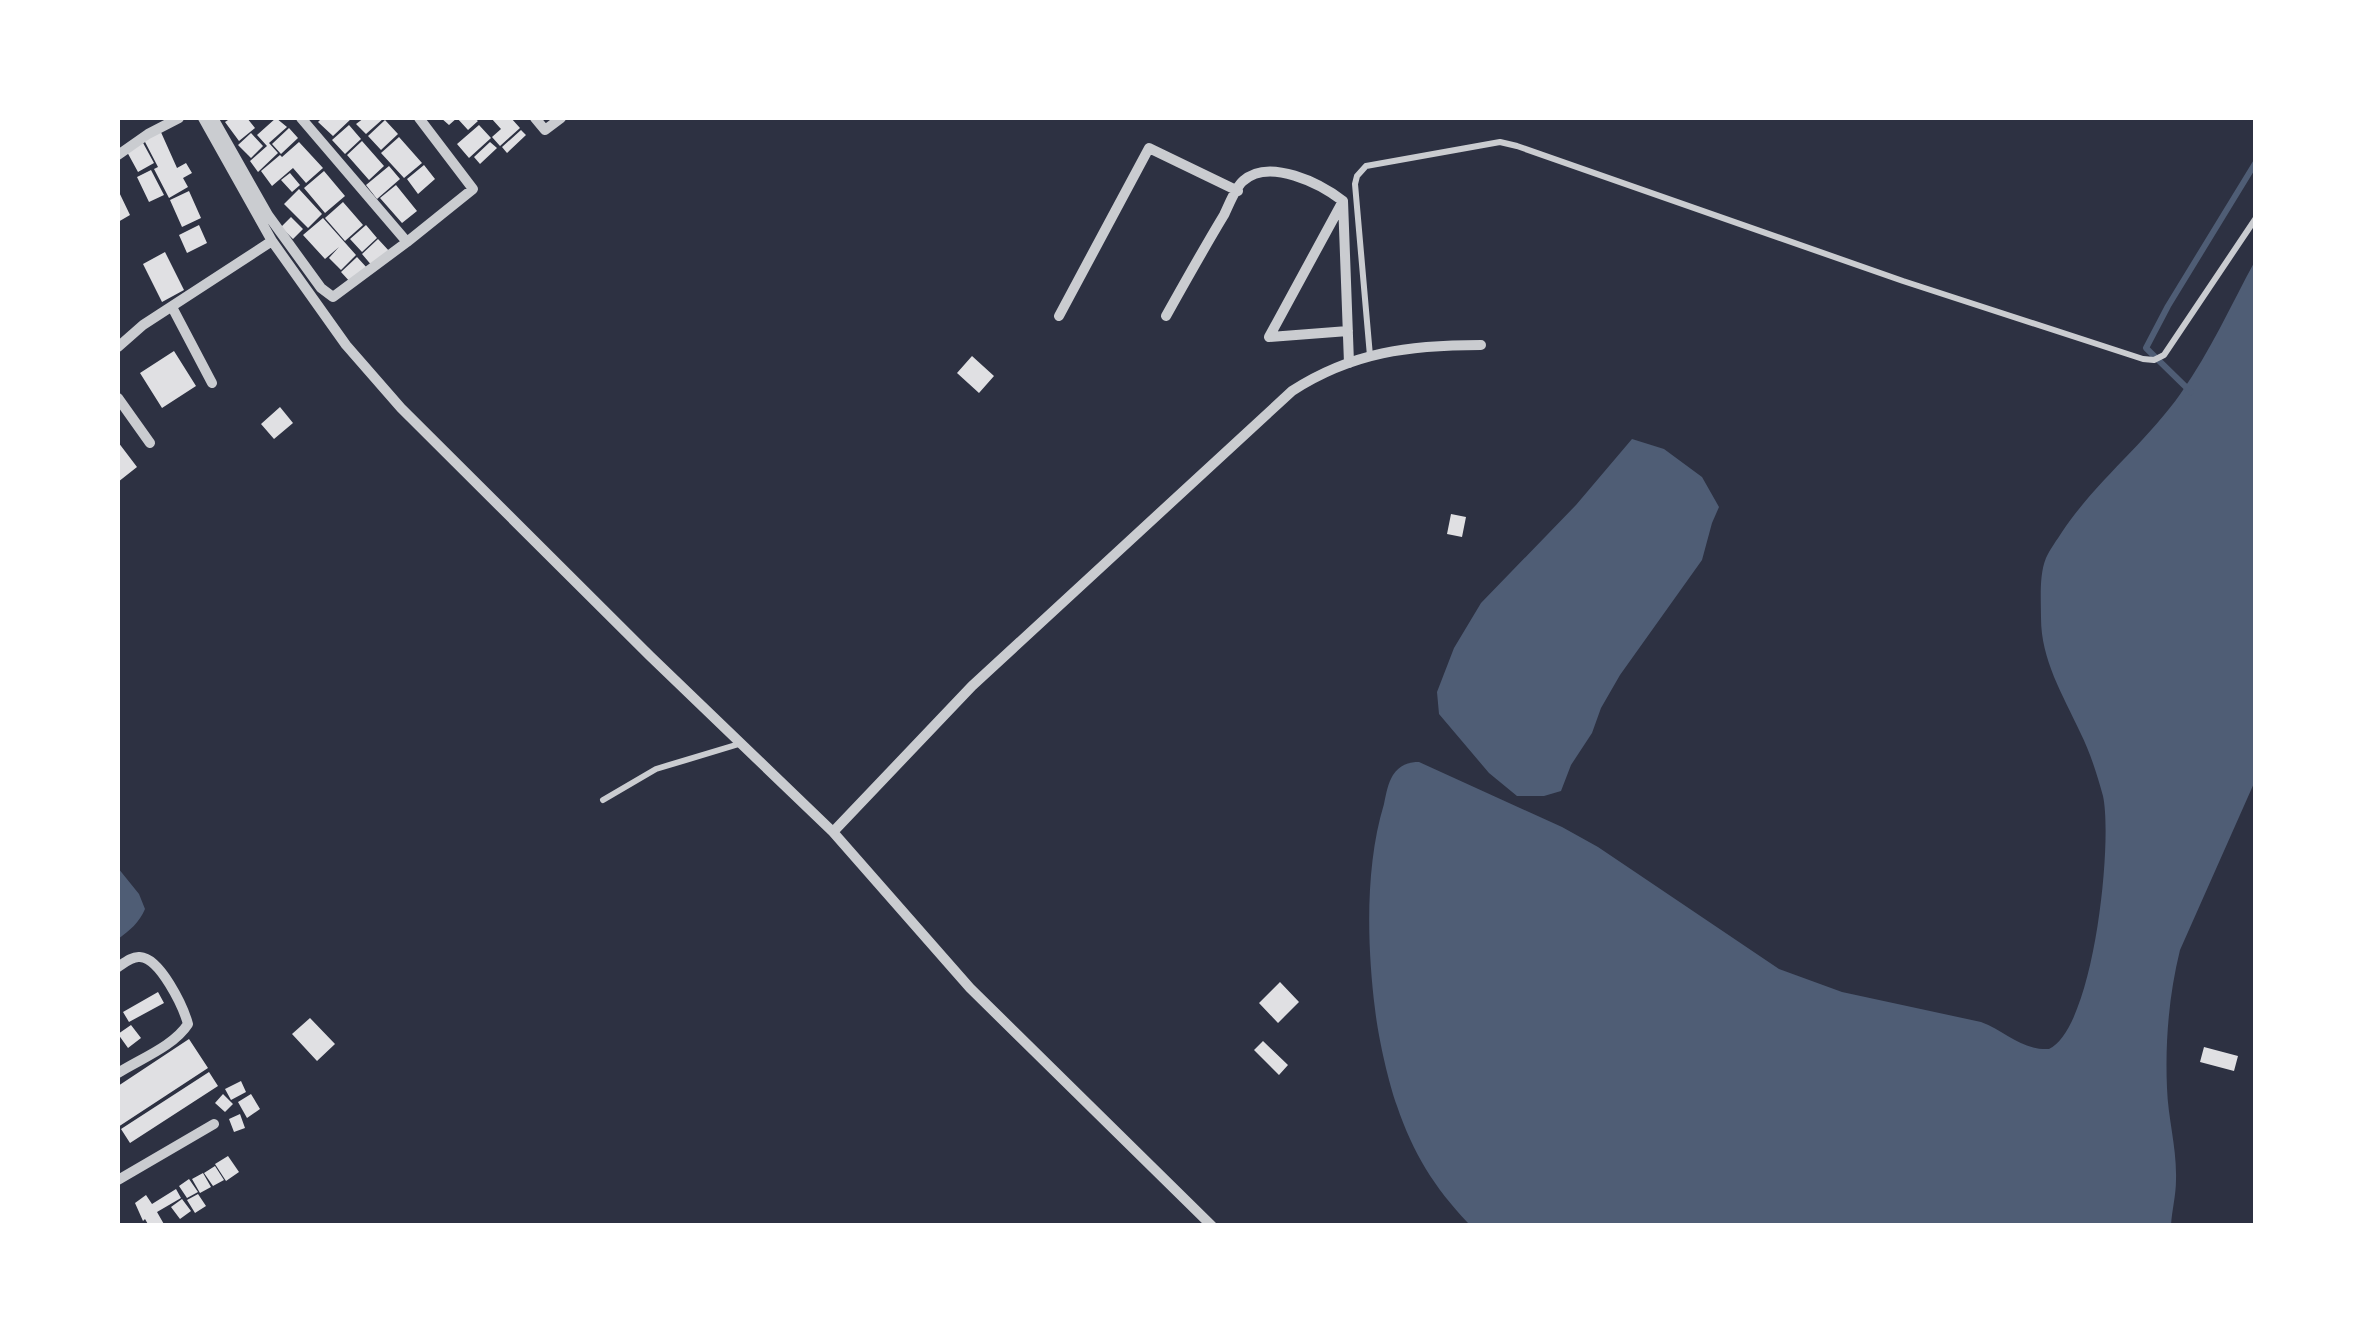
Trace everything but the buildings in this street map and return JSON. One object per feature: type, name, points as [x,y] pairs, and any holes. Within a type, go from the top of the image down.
[{"type":"street","points":[[118,154],[179,118]]},
{"type":"street","points":[[203,118],[272,241],[346,345],[402,408],[833,832],[970,988],[1212,1226]]},
{"type":"street","points":[[213,118],[268,215],[328,295],[338,295],[473,189],[420,118]]},
{"type":"street","points":[[302,118],[407,242]]},
{"type":"street","points":[[535,118],[546,130],[561,118]]},
{"type":"street","points":[[1058,316],[1150,148],[1238,190]]},
{"type":"street","points":[[1166,316],[1244,180],[1270,170],[1310,180],[1343,201],[1349,362]]},
{"type":"street","points":[[1343,201],[1269,337],[1348,331]]},
{"type":"street","points":[[118,347],[143,325],[272,241]]},
{"type":"street","points":[[172,307],[212,383]]},
{"type":"street","points":[[833,832],[972,686],[1292,391],[1317,375],[1370,356],[1427,346],[1481,345]]},
{"type":"street","points":[[118,398],[150,443]]},
{"type":"street","points":[[118,967],[136,957],[150,961],[175,993],[188,1024],[174,1039],[118,1072]]},
{"type":"street","points":[[118,1180],[214,1124]]},
{"type":"lane","points":[[1370,356],[1357,176],[1366,166],[1500,142],[2144,359],[2164,356],[2256,218]]},
{"type":"lane","points":[[602,800],[656,769],[740,744]]},
{"type":"water","points":[[2255,261],[2255,781],[2176,967],[2167,1053],[2176,1168],[2171,1225],[1468,1223],[1435,1183],[1410,1139],[1390,1084],[1375,1009],[1369,932],[1373,853],[1390,782],[1398,769],[1408,763],[1419,762],[1562,827],[1779,969],[1842,992],[1981,1022],[2030,1046],[2049,1049],[2065,1034],[2078,1007],[2097,932],[2105,819],[2093,763],[2045,648],[2041,603],[2044,565],[2075,513],[2181,393]]},
{"type":"water","points":[[1632,439],[1664,449],[1702,477],[1719,507],[1702,560],[1620,675],[1561,791],[1544,796],[1517,796],[1489,773],[1439,714],[1437,692],[1454,648],[1481,603],[1576,505]]},
{"type":"water","points":[[118,868],[139,894],[145,909],[134,926],[118,939]]},
{"type":"waterway","points":[[2191,392],[2146,348],[2256,162]]}]
